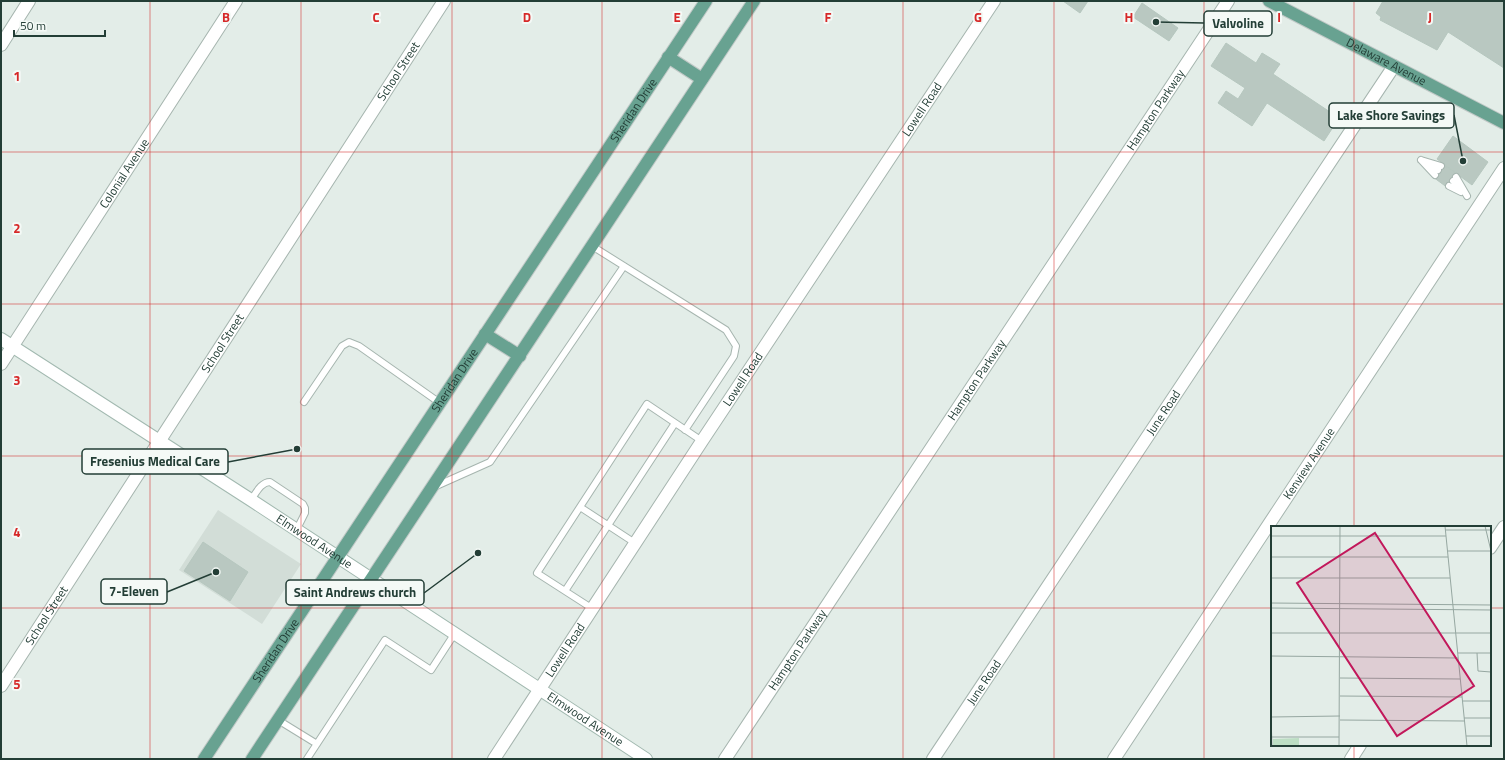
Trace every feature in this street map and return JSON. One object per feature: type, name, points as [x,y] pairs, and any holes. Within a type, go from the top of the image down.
[{"type":"main road","name":"Sheridan Drive","points":[[204,759],[706,1]]},
{"type":"main road","points":[[252,759],[754,1]]},
{"type":"main road","name":"Delaware Avenue","points":[[1269,1],[1504,123]]},
{"type":"main road","points":[[668,57],[702,79]]},
{"type":"main road","points":[[485,334],[520,356]]},
{"type":"street","points":[[1,45],[29,1]]},
{"type":"street","name":"Colonial Avenue","points":[[1,364],[236,1]]},
{"type":"street","name":"School Street","points":[[1,686],[444,1]]},
{"type":"street","name":"Lowell Road","points":[[494,759],[702,441],[994,1]]},
{"type":"street","name":"Hampton Parkway","points":[[725,759],[1228,1]]},
{"type":"street","name":"June Road","points":[[933,759],[1394,66]]},
{"type":"street","name":"Kenview Avenue","points":[[1114,759],[1504,168]]},
{"type":"street","name":"Elmwood Avenue","points":[[1,339],[372,578],[646,759]]},
{"type":"street","points":[[1491,546],[1504,527]]},
{"type":"street","points":[[1351,759],[1359,746]]},
{"type":"lane","points":[[1421,160],[1438,171]]},
{"type":"lane","points":[[1468,196],[1453,182],[1468,196]]},
{"type":"lane","points":[[592,246],[726,330],[736,346],[734,356],[685,430]]},
{"type":"lane","points":[[432,488],[490,462],[624,266]]},
{"type":"lane","points":[[304,402],[342,346],[349,342],[359,346],[440,403]]},
{"type":"lane","points":[[593,609],[537,573],[647,404],[702,441]]},
{"type":"lane","points":[[565,591],[675,423]]},
{"type":"lane","points":[[251,500],[262,484],[270,482],[303,504],[305,513],[297,530]]},
{"type":"lane","points":[[580,507],[635,543]]},
{"type":"lane","points":[[307,759],[385,640],[431,670],[455,633]]},
{"type":"lane","points":[[278,720],[317,744]]},
{"type":"shaded area","points":[[218,510],[301,564],[262,624],[179,570]]},
{"type":"building","points":[[1063,1],[1088,1],[1080,13]]},
{"type":"building","points":[[1383,1],[1504,1],[1504,68],[1448,32],[1437,50],[1380,20],[1381,17],[1376,13]]},
{"type":"building","points":[[1142,3],[1178,28],[1169,41],[1133,17]]},
{"type":"building","points":[[1226,43],[1256,63],[1262,53],[1280,64],[1273,74],[1339,118],[1324,141],[1267,103],[1252,126],[1218,103],[1226,91],[1238,99],[1245,88],[1211,66]]},
{"type":"building","points":[[1453,136],[1488,162],[1472,185],[1437,159]]},
{"type":"building","points":[[1443,164],[1458,175],[1448,188],[1433,177]]},
{"type":"building","points":[[203,542],[248,572],[230,601],[184,571]]},
{"type":"place","name":"Valvoline","points":[[1156,22]]},
{"type":"place","name":"Lake Shore Savings","points":[[1463,161]]},
{"type":"place","name":"Fresenius Medical Care","points":[[297,449]]},
{"type":"place","name":"Saint Andrews church","points":[[478,553]]},
{"type":"place","name":"7-Eleven","points":[[216,572]]}]
